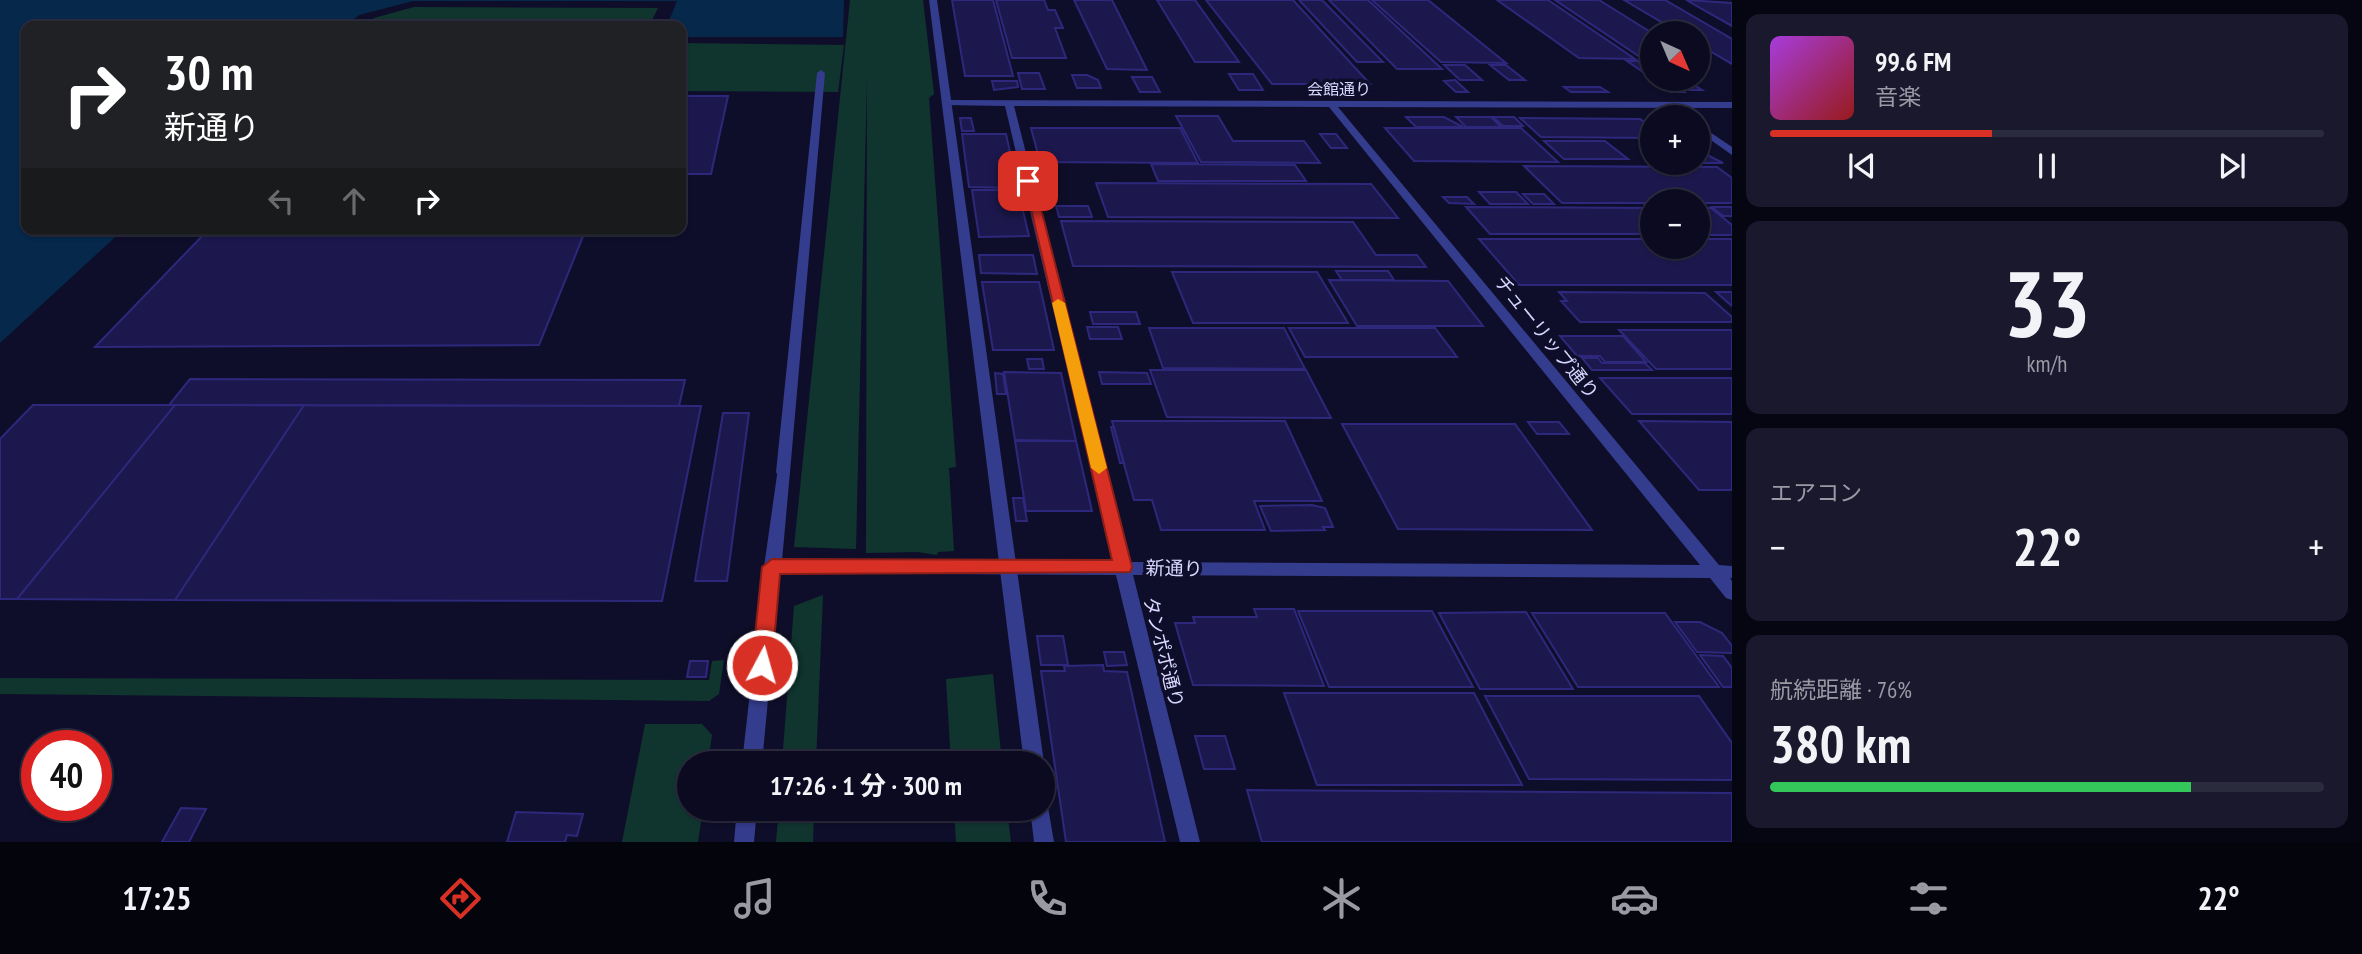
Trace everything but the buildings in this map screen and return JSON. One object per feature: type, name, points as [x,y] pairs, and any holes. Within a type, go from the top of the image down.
[{"type":"street","points":[[933,0],[1032,751]]},
{"type":"street","points":[[753,751],[821,73]]},
{"type":"street","name":"会館通り","points":[[947,103],[1640,105]]},
{"type":"street","name":"タンポポ通り","points":[[1009,104],[1190,842]]},
{"type":"street","name":"チューリップ通り","points":[[1332,105],[1724,572],[1732,593]]},
{"type":"street","name":"会館通り","points":[[1710,105],[1732,105]]},
{"type":"street","points":[[1710,136],[1732,152]]},
{"type":"street","name":"新通り","points":[[772,567],[1724,572]]},
{"type":"street","points":[[744,842],[746,821]]},
{"type":"street","points":[[1042,821],[1044,842]]},
{"type":"green space","points":[[850,0],[923,0],[934,94],[929,98],[956,467],[949,468],[954,551],[938,552],[937,555],[918,552],[866,553],[867,79],[856,549],[794,547]]},
{"type":"green space","points":[[414,7],[658,8],[652,21],[371,21]]},
{"type":"green space","points":[[686,43],[844,45],[838,92],[686,91]]},
{"type":"green space","points":[[823,595],[816,751],[783,751],[794,606]]},
{"type":"green space","points":[[724,660],[719,694],[709,701],[0,694],[0,678],[709,680],[712,661]]},
{"type":"green space","points":[[993,674],[1001,751],[950,751],[946,679]]},
{"type":"green space","points":[[645,724],[702,724],[712,735],[710,751],[677,751],[677,821],[701,821],[698,842],[622,842]]},
{"type":"green space","points":[[778,821],[814,821],[813,842],[776,842]]},
{"type":"green space","points":[[955,821],[1008,821],[1011,842],[956,842]]},
{"type":"water","points":[[0,0],[844,0],[843,37],[686,37],[686,21],[669,21],[677,1],[413,1],[359,15],[352,21],[21,21],[21,235],[117,235],[0,343]]},
{"type":"slow traffic","points":[[1058,303],[1099,468]]},
{"type":"route","points":[[762,665],[772,567],[1123,567],[1028,181]]}]
